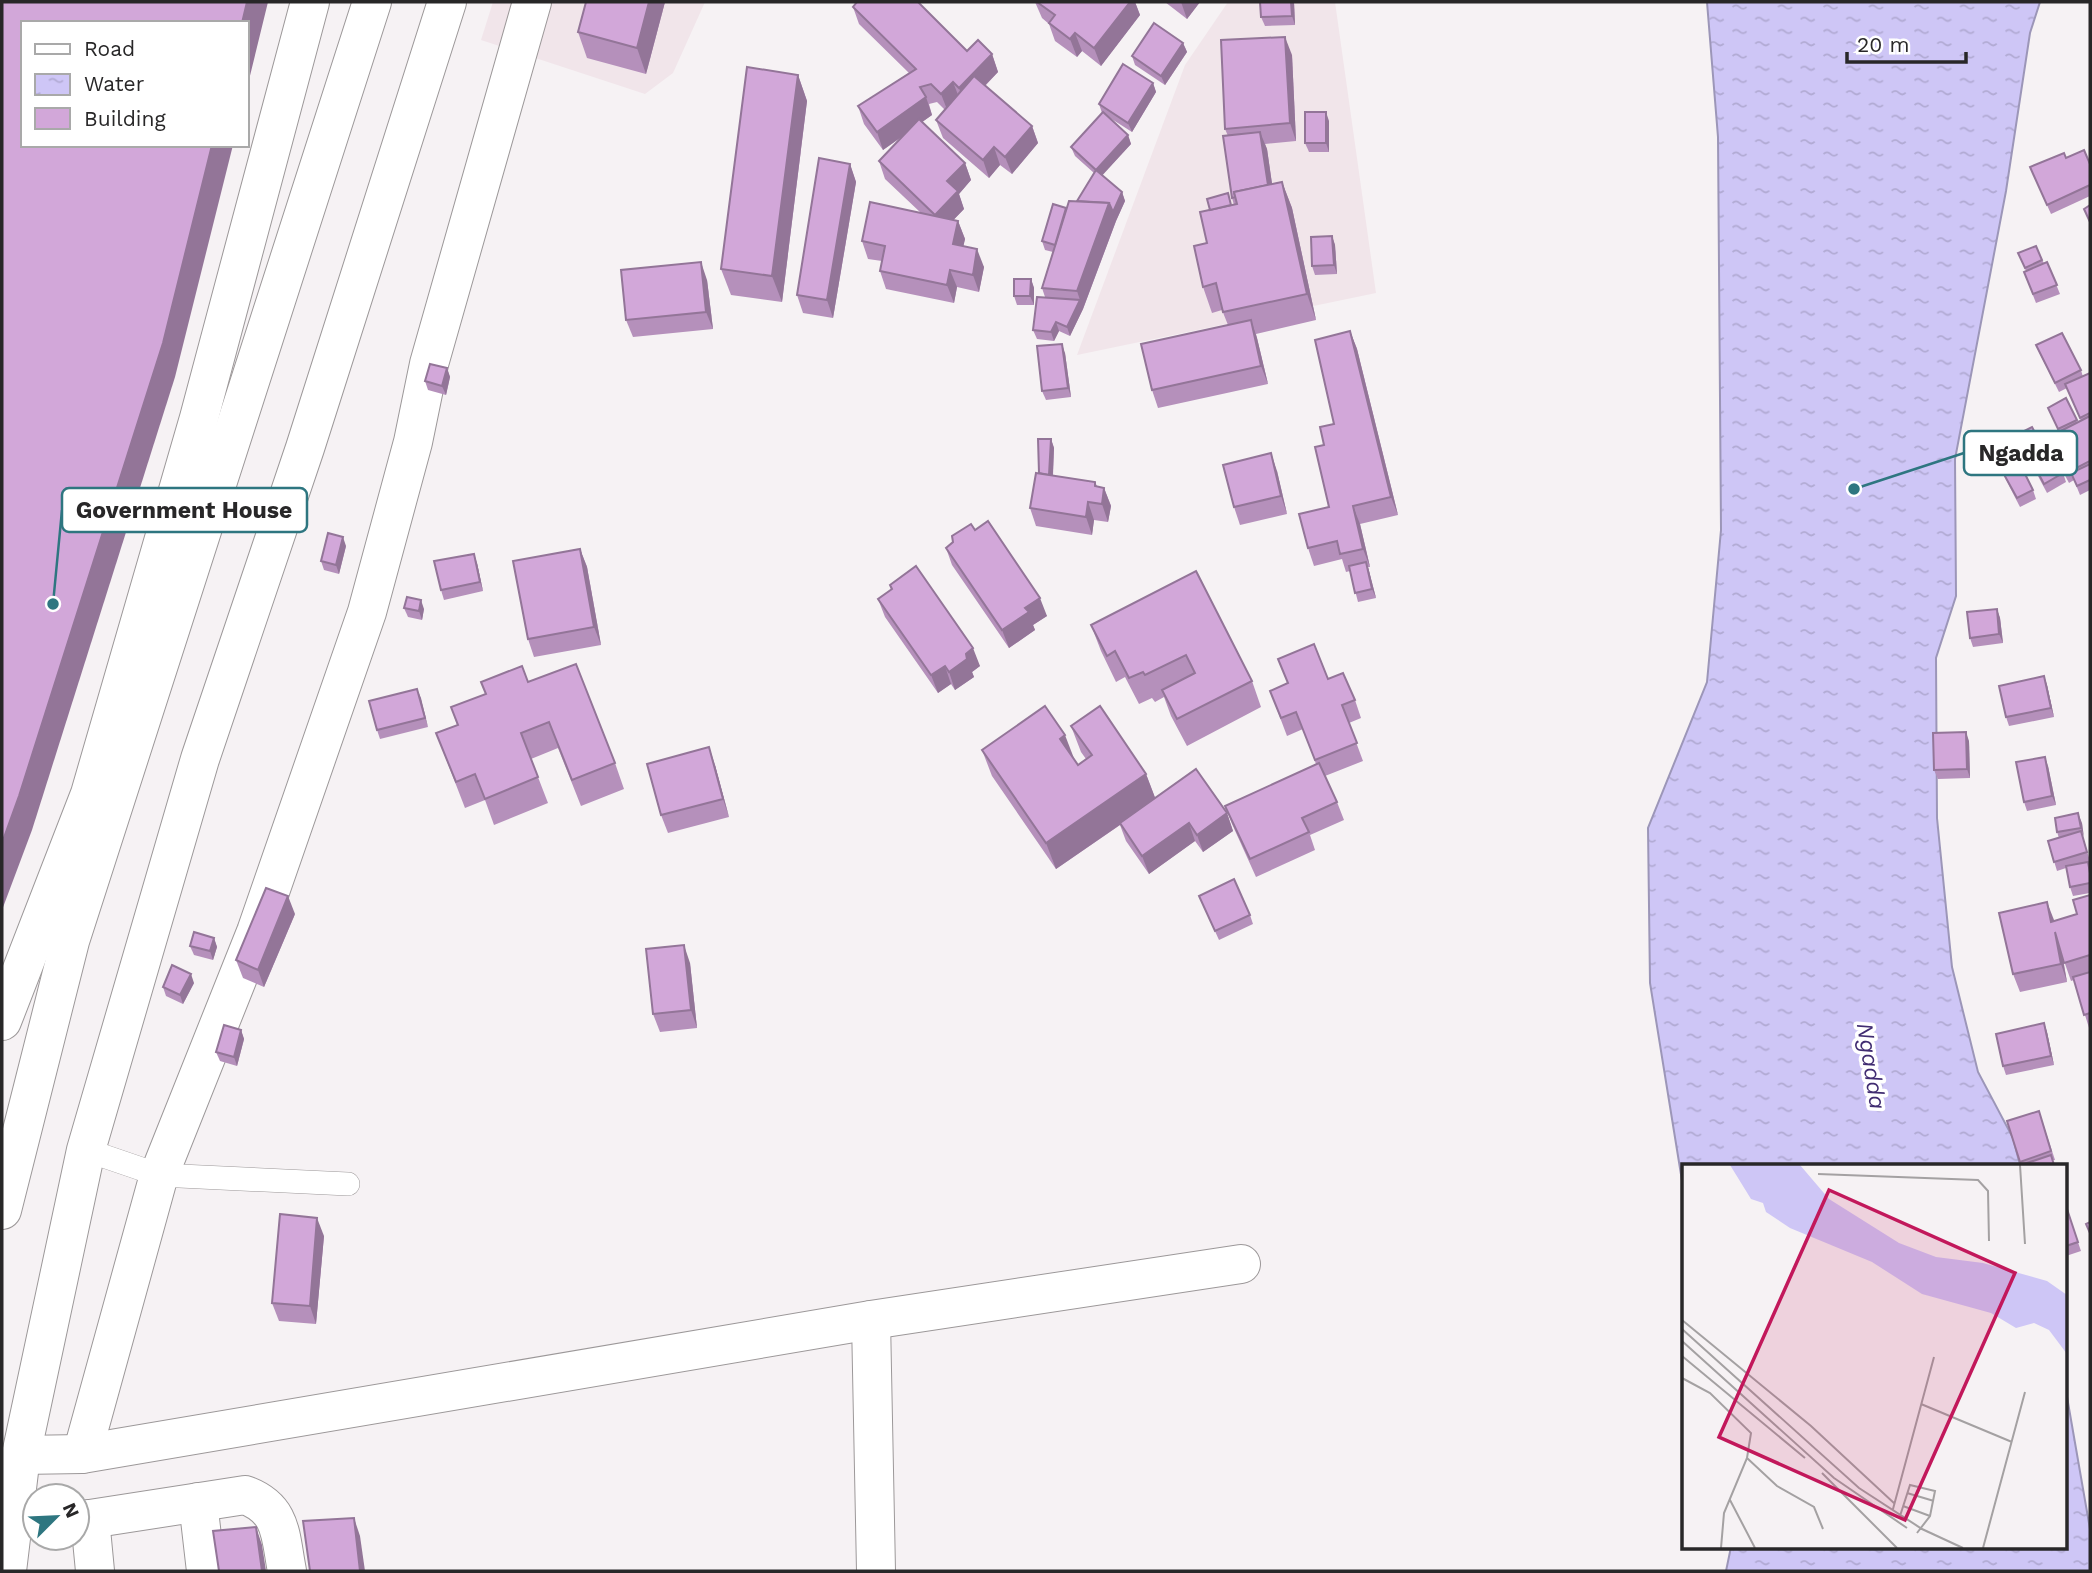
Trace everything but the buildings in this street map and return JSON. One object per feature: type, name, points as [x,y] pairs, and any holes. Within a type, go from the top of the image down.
[{"type":"street","points":[[2,1021],[90,794],[199,418],[310,2]]},
{"type":"street","points":[[2,1210],[70,941],[372,2]]},
{"type":"street","points":[[22,1482],[21,1455],[86,1150],[200,758],[305,448],[447,2]]},
{"type":"street","points":[[82,1454],[159,1175],[256,932],[368,612],[413,442],[429,364],[531,2]]},
{"type":"street","points":[[21,1455],[82,1454],[871,1320],[1241,1264]]},
{"type":"street","points":[[871,1320],[876,1571]]},
{"type":"street","points":[[91,1519],[245,1496],[265,1502],[276,1518],[287,1571]]},
{"type":"street","points":[[198,1502],[206,1571]]},
{"type":"street","points":[[7,1571],[21,1536]]},
{"type":"street","points":[[91,1552],[95,1571]]},
{"type":"lane","points":[[86,1150],[159,1175],[348,1184]]},
{"type":"shaded area","points":[[493,2],[705,2],[673,73],[645,94],[481,40]]},
{"type":"shaded area","points":[[1228,2],[1335,2],[1376,293],[1077,355],[1185,65]]},
{"type":"water","points":[[1707,2],[2040,2],[2030,33],[2006,191],[1955,459],[1956,596],[1936,658],[1937,818],[1952,967],[1978,1072],[2013,1138],[2020,1164],[1682,1164],[1682,1181],[1650,983],[1648,828],[1707,682],[1721,530],[1718,137]]},
{"type":"water","points":[[2068,1402],[2090,1529],[2090,1571],[1726,1571],[1731,1548],[2068,1548]]},
{"type":"place","name":"Ngadda","points":[[1854,489]]},
{"type":"place","name":"Government House","points":[[53,604]]}]
